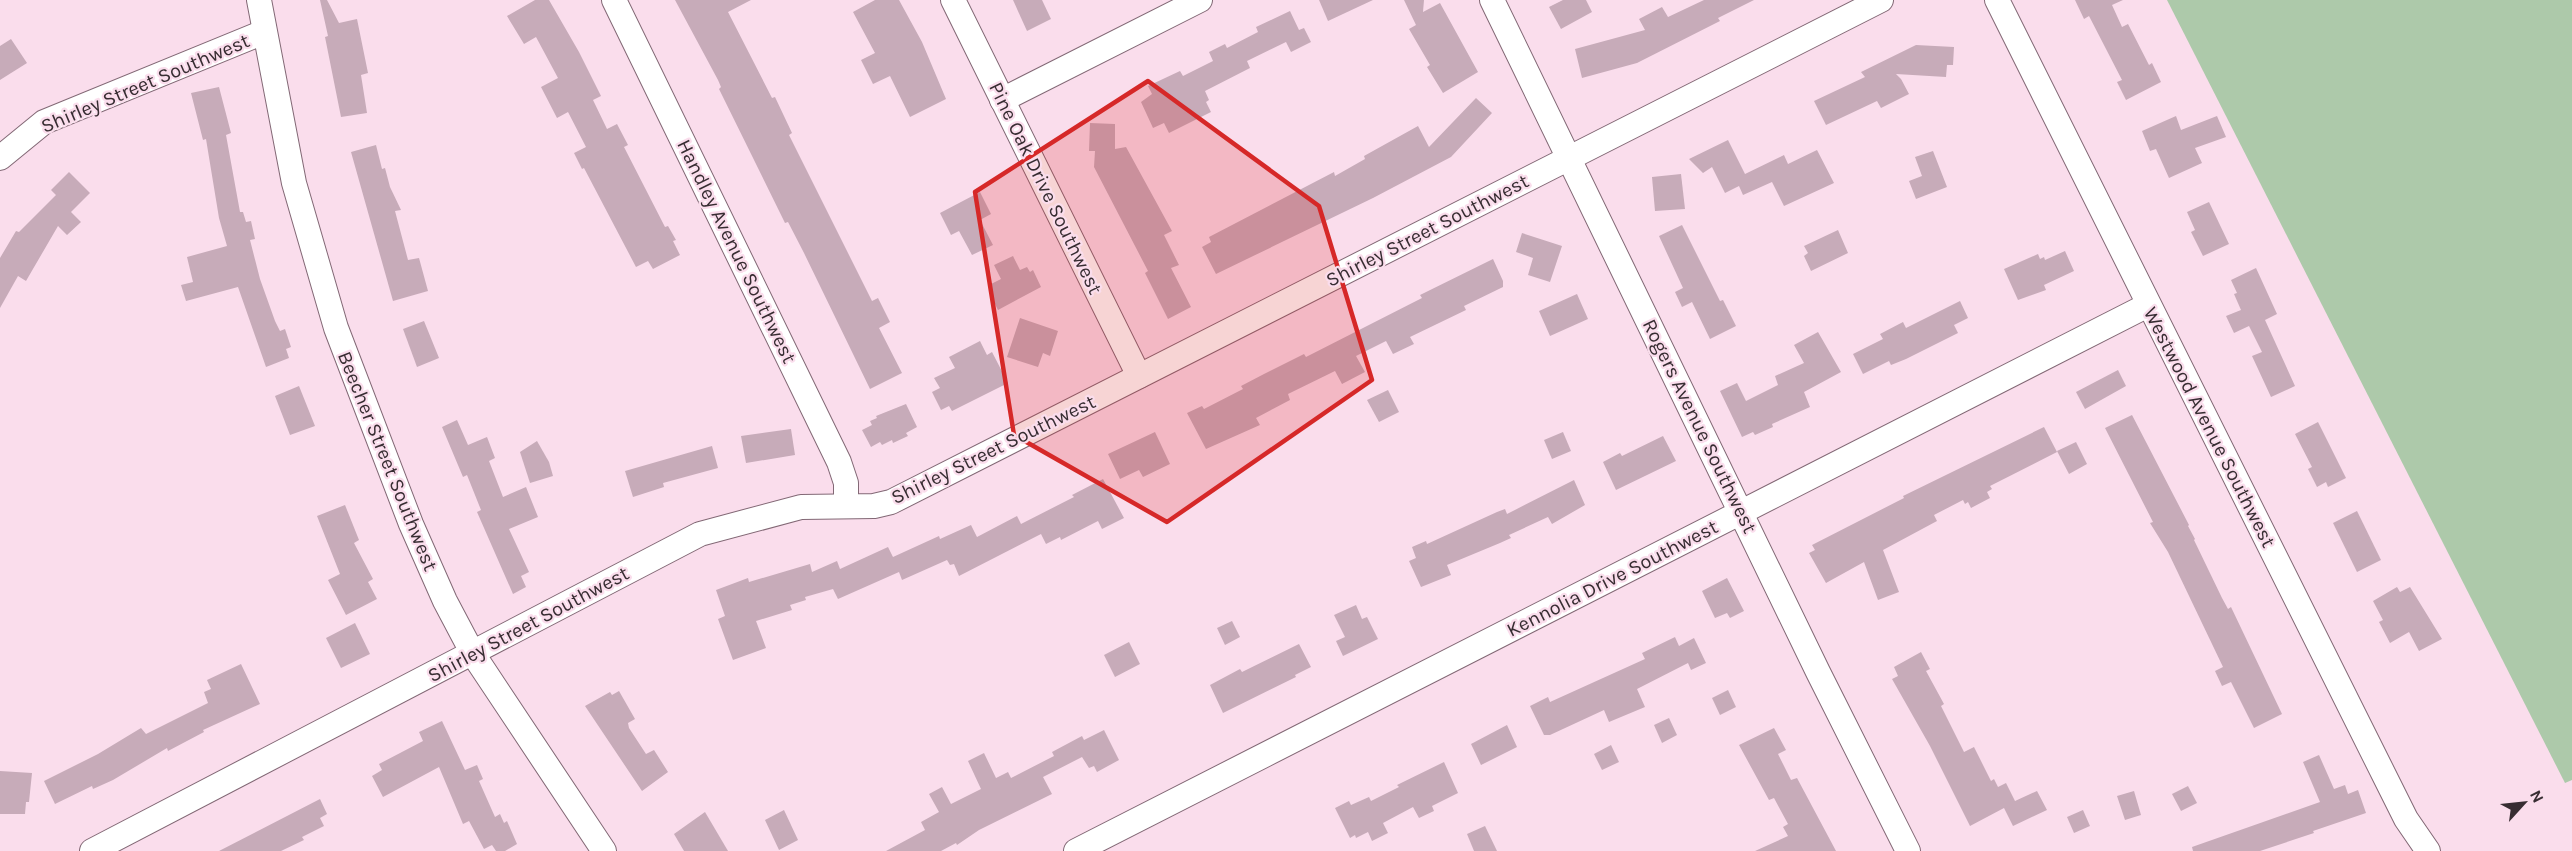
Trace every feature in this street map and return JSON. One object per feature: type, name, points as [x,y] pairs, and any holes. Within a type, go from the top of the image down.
[{"type":"street","name":"Beecher Street Southwest","points":[[259,0],[294,183],[336,328],[411,524],[445,601],[473,654],[604,851]]},
{"type":"street","name":"Handley Avenue Southwest","points":[[614,0],[840,462],[846,483],[846,506]]},
{"type":"street","name":"Pine Oak Drive Southwest","points":[[953,0],[1139,376]]},
{"type":"street","points":[[1002,100],[1200,0]]},
{"type":"street","name":"Rogers Avenue Southwest","points":[[1492,0],[1818,672],[1908,851]]},
{"type":"street","name":"Shirley Street Southwest","points":[[92,851],[700,534],[801,507],[874,506],[891,502],[1881,0]]},
{"type":"street","name":"Westwood Avenue Southwest","points":[[1997,0],[2406,819],[2428,851]]},
{"type":"street","name":"Shirley Street Southwest","points":[[0,158],[44,122],[264,32]]},
{"type":"street","name":"Kennolia Drive Southwest","points":[[1076,851],[2148,305]]},
{"type":"highlighted area","points":[[1148,81],[1319,206],[1372,380],[1167,522],[1014,435],[975,192]]},
{"type":"green space","points":[[2167,0],[2572,0],[2572,780],[2565,783]]},
{"type":"building","points":[[320,0],[327,0],[339,23],[357,19],[368,73],[361,75],[367,113],[341,117]]},
{"type":"building","points":[[535,0],[549,0],[601,96],[593,100],[607,129],[617,124],[628,145],[624,147],[665,227],[668,226],[676,240],[673,241],[680,255],[653,269],[648,261],[636,267],[584,168],[582,169],[574,153],[586,147],[568,112],[557,118],[541,87],[558,78],[536,37],[524,44],[507,16]]},
{"type":"building","points":[[675,0],[751,0],[728,12],[772,98],[775,97],[792,133],[789,135],[872,301],[878,298],[890,322],[879,328],[902,373],[870,389],[804,253],[788,222],[785,223],[719,89],[721,87],[718,80]]},
{"type":"building","points":[[875,0],[899,0],[922,42],[946,99],[910,117],[890,76],[873,84],[861,60],[875,53],[853,12]]},
{"type":"building","points":[[1013,0],[1042,0],[1051,19],[1027,31]]},
{"type":"building","points":[[1319,0],[1373,0],[1328,21]]},
{"type":"building","points":[[1404,0],[1424,0],[1423,12],[1440,3],[1478,72],[1443,93],[1427,67],[1430,65],[1409,29],[1416,25]]},
{"type":"building","points":[[1563,0],[1586,0],[1592,12],[1561,29],[1549,7]]},
{"type":"building","points":[[1704,0],[1754,0],[1718,18],[1720,21],[1637,63],[1582,78],[1575,49],[1645,30],[1639,19],[1662,7],[1668,17]]},
{"type":"building","points":[[2075,0],[2123,0],[2112,5],[2122,27],[2128,24],[2149,65],[2152,63],[2161,82],[2126,100],[2117,82],[2122,80],[2089,16],[2084,19]]},
{"type":"building","points":[[1290,11],[1299,30],[1304,28],[1311,42],[1291,52],[1286,42],[1247,61],[1250,68],[1205,91],[1209,100],[1206,102],[1211,112],[1169,133],[1164,123],[1153,128],[1141,102],[1152,94],[1148,86],[1180,71],[1183,76],[1213,61],[1209,52],[1225,44],[1227,48],[1258,32],[1256,27]]},
{"type":"building","points":[[11,39],[27,63],[0,80],[0,46]]},
{"type":"building","points":[[1916,45],[1954,47],[1953,65],[1947,65],[1946,77],[1896,74],[1909,94],[1881,108],[1877,101],[1826,125],[1814,101],[1865,77],[1861,72]]},
{"type":"building","points":[[219,87],[231,133],[226,135],[240,212],[243,212],[246,222],[251,221],[255,239],[250,240],[260,279],[275,321],[280,331],[285,329],[291,347],[286,349],[289,358],[266,367],[238,287],[186,301],[181,285],[193,282],[187,257],[227,246],[219,218],[206,139],[203,140],[191,93]]},
{"type":"building","points":[[1476,98],[1492,113],[1451,157],[1373,198],[1216,274],[1202,247],[1211,242],[1209,237],[1334,172],[1335,176],[1365,159],[1364,156],[1418,126],[1429,147]]},
{"type":"building","points":[[2176,116],[2181,130],[2217,116],[2226,137],[2195,148],[2202,163],[2169,178],[2156,149],[2150,151],[2142,131]]},
{"type":"building","points":[[1090,123],[1115,124],[1115,149],[1126,147],[1172,231],[1164,235],[1179,265],[1171,268],[1191,307],[1168,319],[1145,273],[1148,271],[1094,167],[1095,151],[1089,151]]},
{"type":"building","points":[[1728,140],[1745,174],[1784,155],[1788,164],[1817,150],[1834,183],[1784,206],[1772,182],[1743,195],[1739,186],[1725,193],[1712,167],[1703,173],[1689,159]]},
{"type":"building","points":[[376,145],[382,169],[385,168],[390,187],[401,210],[395,211],[408,260],[419,258],[428,291],[393,301],[351,152]]},
{"type":"building","points":[[1933,151],[1947,187],[1916,199],[1909,181],[1922,176],[1915,157]]},
{"type":"building","points":[[69,172],[90,193],[71,212],[81,222],[67,235],[58,226],[26,281],[18,276],[0,308],[0,258],[16,231],[19,232],[56,195],[51,190]]},
{"type":"building","points":[[1681,174],[1685,209],[1655,211],[1652,177]]},
{"type":"building","points":[[980,192],[991,214],[980,220],[993,245],[972,255],[959,231],[951,235],[940,213]]},
{"type":"building","points":[[2209,202],[2229,244],[2203,256],[2191,232],[2195,230],[2187,212]]},
{"type":"building","points":[[1682,225],[1720,301],[1723,300],[1736,326],[1710,339],[1692,302],[1682,307],[1675,292],[1683,288],[1659,236]]},
{"type":"building","points":[[1838,230],[1848,253],[1811,271],[1804,256],[1808,253],[1804,246]]},
{"type":"building","points":[[1522,233],[1562,246],[1550,282],[1528,275],[1533,258],[1516,252]]},
{"type":"building","points":[[2065,251],[2074,271],[2044,285],[2046,290],[2018,300],[2004,269],[2038,254],[2040,259],[2044,257],[2045,260]]},
{"type":"building","points":[[1013,256],[1020,270],[1027,267],[1030,272],[1033,270],[1041,287],[998,310],[989,292],[989,285],[1001,279],[994,265]]},
{"type":"building","points":[[1493,259],[1503,281],[1503,287],[1464,306],[1466,310],[1410,337],[1414,344],[1393,354],[1386,341],[1356,356],[1365,372],[1342,384],[1335,371],[1288,394],[1290,400],[1256,418],[1260,425],[1206,449],[1187,413],[1202,406],[1204,409],[1243,389],[1241,386],[1264,374],[1304,354],[1306,357],[1422,298],[1420,295]]},
{"type":"building","points":[[2256,268],[2277,314],[2265,320],[2295,386],[2271,397],[2252,356],[2262,352],[2249,326],[2234,333],[2226,316],[2241,310],[2231,280]]},
{"type":"building","points":[[1577,294],[1588,319],[1550,336],[1539,311]]},
{"type":"building","points":[[1960,301],[1968,318],[1954,325],[1958,333],[1906,359],[1891,365],[1889,361],[1863,374],[1853,354],[1883,339],[1880,334],[1903,322],[1906,328]]},
{"type":"building","points":[[1020,318],[1058,331],[1050,356],[1043,353],[1038,367],[1007,357]]},
{"type":"building","points":[[424,321],[439,358],[417,367],[403,329]]},
{"type":"building","points":[[1818,332],[1841,372],[1804,392],[1810,407],[1772,424],[1773,427],[1755,435],[1753,432],[1742,437],[1720,391],[1737,383],[1746,401],[1778,385],[1775,376],[1804,363],[1794,345]]},
{"type":"building","points":[[980,341],[987,355],[992,352],[1008,383],[952,411],[949,406],[941,410],[932,392],[940,388],[934,378],[955,368],[949,357]]},
{"type":"building","points":[[2118,370],[2126,386],[2085,409],[2076,392]]},
{"type":"building","points":[[299,386],[315,426],[290,435],[275,396]]},
{"type":"building","points":[[1388,390],[1399,412],[1379,422],[1367,400]]},
{"type":"building","points":[[906,404],[917,427],[906,433],[908,436],[893,443],[892,440],[882,445],[880,442],[871,447],[862,430],[872,425],[870,421],[877,418],[876,416]]},
{"type":"building","points":[[2132,415],[2189,525],[2222,598],[2228,609],[2231,607],[2282,714],[2254,728],[2231,682],[2222,686],[2215,671],[2223,667],[2105,428]]},
{"type":"building","points":[[457,420],[468,445],[487,437],[495,458],[489,461],[503,497],[526,487],[538,517],[509,529],[529,572],[521,576],[526,587],[513,594],[477,512],[481,510],[467,475],[463,477],[442,427]]},
{"type":"building","points":[[2318,422],[2346,478],[2328,487],[2326,482],[2317,487],[2308,469],[2312,467],[2295,434]]},
{"type":"building","points":[[2044,427],[2057,452],[1990,486],[1992,489],[1987,492],[1990,498],[1971,508],[1968,502],[1965,504],[1963,500],[1934,515],[1937,521],[1883,550],[1899,592],[1878,600],[1864,562],[1826,583],[1809,553],[1815,550],[1812,545],[1904,498],[1903,496]]},
{"type":"building","points":[[791,429],[795,455],[746,463],[741,436]]},
{"type":"building","points":[[1155,432],[1170,464],[1143,477],[1139,470],[1120,479],[1108,454]]},
{"type":"building","points":[[1563,432],[1571,451],[1552,459],[1544,440]]},
{"type":"building","points":[[1663,436],[1676,461],[1616,490],[1603,462],[1620,453],[1622,456]]},
{"type":"building","points":[[537,441],[549,462],[553,476],[530,483],[520,452]]},
{"type":"building","points":[[2076,442],[2087,464],[2069,474],[2057,451]]},
{"type":"building","points":[[712,446],[718,468],[663,483],[664,487],[633,497],[625,471]]},
{"type":"building","points":[[1103,479],[1124,518],[1102,529],[1098,521],[1061,540],[1060,537],[1046,544],[1041,534],[959,576],[954,564],[950,565],[947,560],[902,580],[899,572],[838,599],[833,589],[805,597],[806,600],[790,605],[792,610],[756,621],[766,648],[733,660],[718,619],[725,616],[716,590],[748,578],[749,582],[810,564],[812,572],[837,561],[840,569],[888,547],[893,557],[939,536],[940,539],[971,525],[977,537],[1017,516],[1021,524],[1074,497],[1072,495]]},
{"type":"building","points":[[1574,480],[1585,505],[1552,524],[1548,517],[1509,535],[1511,538],[1447,565],[1451,575],[1421,587],[1409,561],[1416,558],[1412,547],[1426,541],[1427,544],[1505,509],[1507,514]]},
{"type":"building","points":[[345,505],[359,540],[354,543],[373,579],[368,582],[377,599],[346,615],[328,580],[340,574],[317,516]]},
{"type":"building","points":[[2357,511],[2381,560],[2357,572],[2333,523]]},
{"type":"building","points":[[1727,578],[1744,611],[1730,618],[1727,613],[1715,618],[1702,591]]},
{"type":"building","points":[[2397,587],[2400,592],[2410,587],[2442,639],[2419,651],[2409,632],[2390,643],[2379,622],[2383,620],[2373,601]]},
{"type":"building","points":[[1356,605],[1362,619],[1367,617],[1378,639],[1343,656],[1336,641],[1345,637],[1334,615]]},
{"type":"building","points":[[1232,621],[1240,637],[1225,645],[1217,628]]},
{"type":"building","points":[[355,623],[370,654],[341,668],[326,638]]},
{"type":"building","points":[[1675,637],[1679,646],[1694,638],[1706,663],[1691,670],[1688,663],[1637,689],[1645,707],[1609,722],[1604,710],[1550,735],[1544,735],[1530,706],[1548,697],[1550,702],[1645,659],[1642,653]]},
{"type":"building","points":[[1129,642],[1140,664],[1115,677],[1104,655]]},
{"type":"building","points":[[1299,644],[1311,667],[1295,675],[1296,677],[1223,713],[1210,685],[1240,669],[1242,672]]},
{"type":"building","points":[[1921,652],[1930,669],[1926,671],[1944,704],[1941,706],[1964,752],[1974,747],[1991,781],[1994,779],[1998,787],[2006,783],[2015,801],[2037,791],[2047,810],[2013,826],[2004,808],[1970,826],[1930,746],[1892,679],[1898,676],[1894,667]]},
{"type":"building","points":[[241,664],[260,704],[203,730],[204,732],[168,751],[167,748],[113,780],[93,789],[92,786],[55,804],[44,781],[98,754],[141,728],[146,734],[208,703],[204,692],[211,689],[207,680]]},
{"type":"building","points":[[1728,690],[1736,707],[1720,715],[1712,698]]},
{"type":"building","points":[[619,691],[635,719],[628,723],[629,728],[646,754],[654,750],[668,772],[642,791],[585,706],[610,692],[612,695]]},
{"type":"building","points":[[1669,718],[1677,735],[1662,743],[1654,725]]},
{"type":"building","points":[[442,721],[465,770],[477,765],[483,779],[479,781],[495,817],[500,814],[504,823],[507,821],[517,844],[505,851],[496,851],[492,845],[484,849],[469,821],[463,824],[439,767],[383,797],[372,776],[382,770],[379,764],[423,741],[419,732]]},
{"type":"building","points":[[1507,725],[1517,747],[1481,765],[1471,744]]},
{"type":"building","points":[[1774,728],[1786,750],[1778,754],[1791,780],[1797,778],[1836,851],[1755,851],[1788,836],[1783,827],[1788,824],[1774,798],[1769,800],[1739,745]]},
{"type":"building","points":[[1104,730],[1119,760],[1097,772],[1094,766],[1089,768],[1082,757],[1043,777],[1052,794],[979,830],[957,845],[956,843],[941,851],[886,851],[925,830],[921,822],[939,812],[929,794],[942,787],[951,804],[981,789],[968,761],[984,753],[996,778],[1008,772],[1011,778],[1054,756],[1052,752],[1082,736],[1084,740]]},
{"type":"building","points":[[1611,745],[1619,762],[1602,770],[1594,754]]},
{"type":"building","points":[[2319,755],[2334,789],[2345,785],[2348,794],[2358,790],[2366,813],[2260,851],[2193,851],[2192,847],[2320,802],[2303,762]]},
{"type":"building","points":[[1444,762],[1458,793],[1432,806],[1434,811],[1419,818],[1413,807],[1383,823],[1388,833],[1372,841],[1368,832],[1356,838],[1355,835],[1350,838],[1335,808],[1349,801],[1351,805],[1369,797],[1371,801],[1399,787],[1397,785]]},
{"type":"building","points":[[0,771],[32,773],[29,802],[26,802],[25,814],[0,814]]},
{"type":"building","points":[[2188,786],[2197,803],[2181,811],[2172,794]]},
{"type":"building","points":[[2134,791],[2141,815],[2125,820],[2117,796]]},
{"type":"building","points":[[320,799],[327,814],[320,818],[324,826],[302,837],[304,840],[281,851],[219,851]]},
{"type":"building","points":[[784,810],[798,840],[779,850],[765,820]]},
{"type":"building","points":[[2083,810],[2090,826],[2074,833],[2067,817]]},
{"type":"building","points":[[705,812],[728,851],[684,851],[674,834]]},
{"type":"building","points":[[1485,826],[1497,851],[1474,851],[1467,834]]}]
